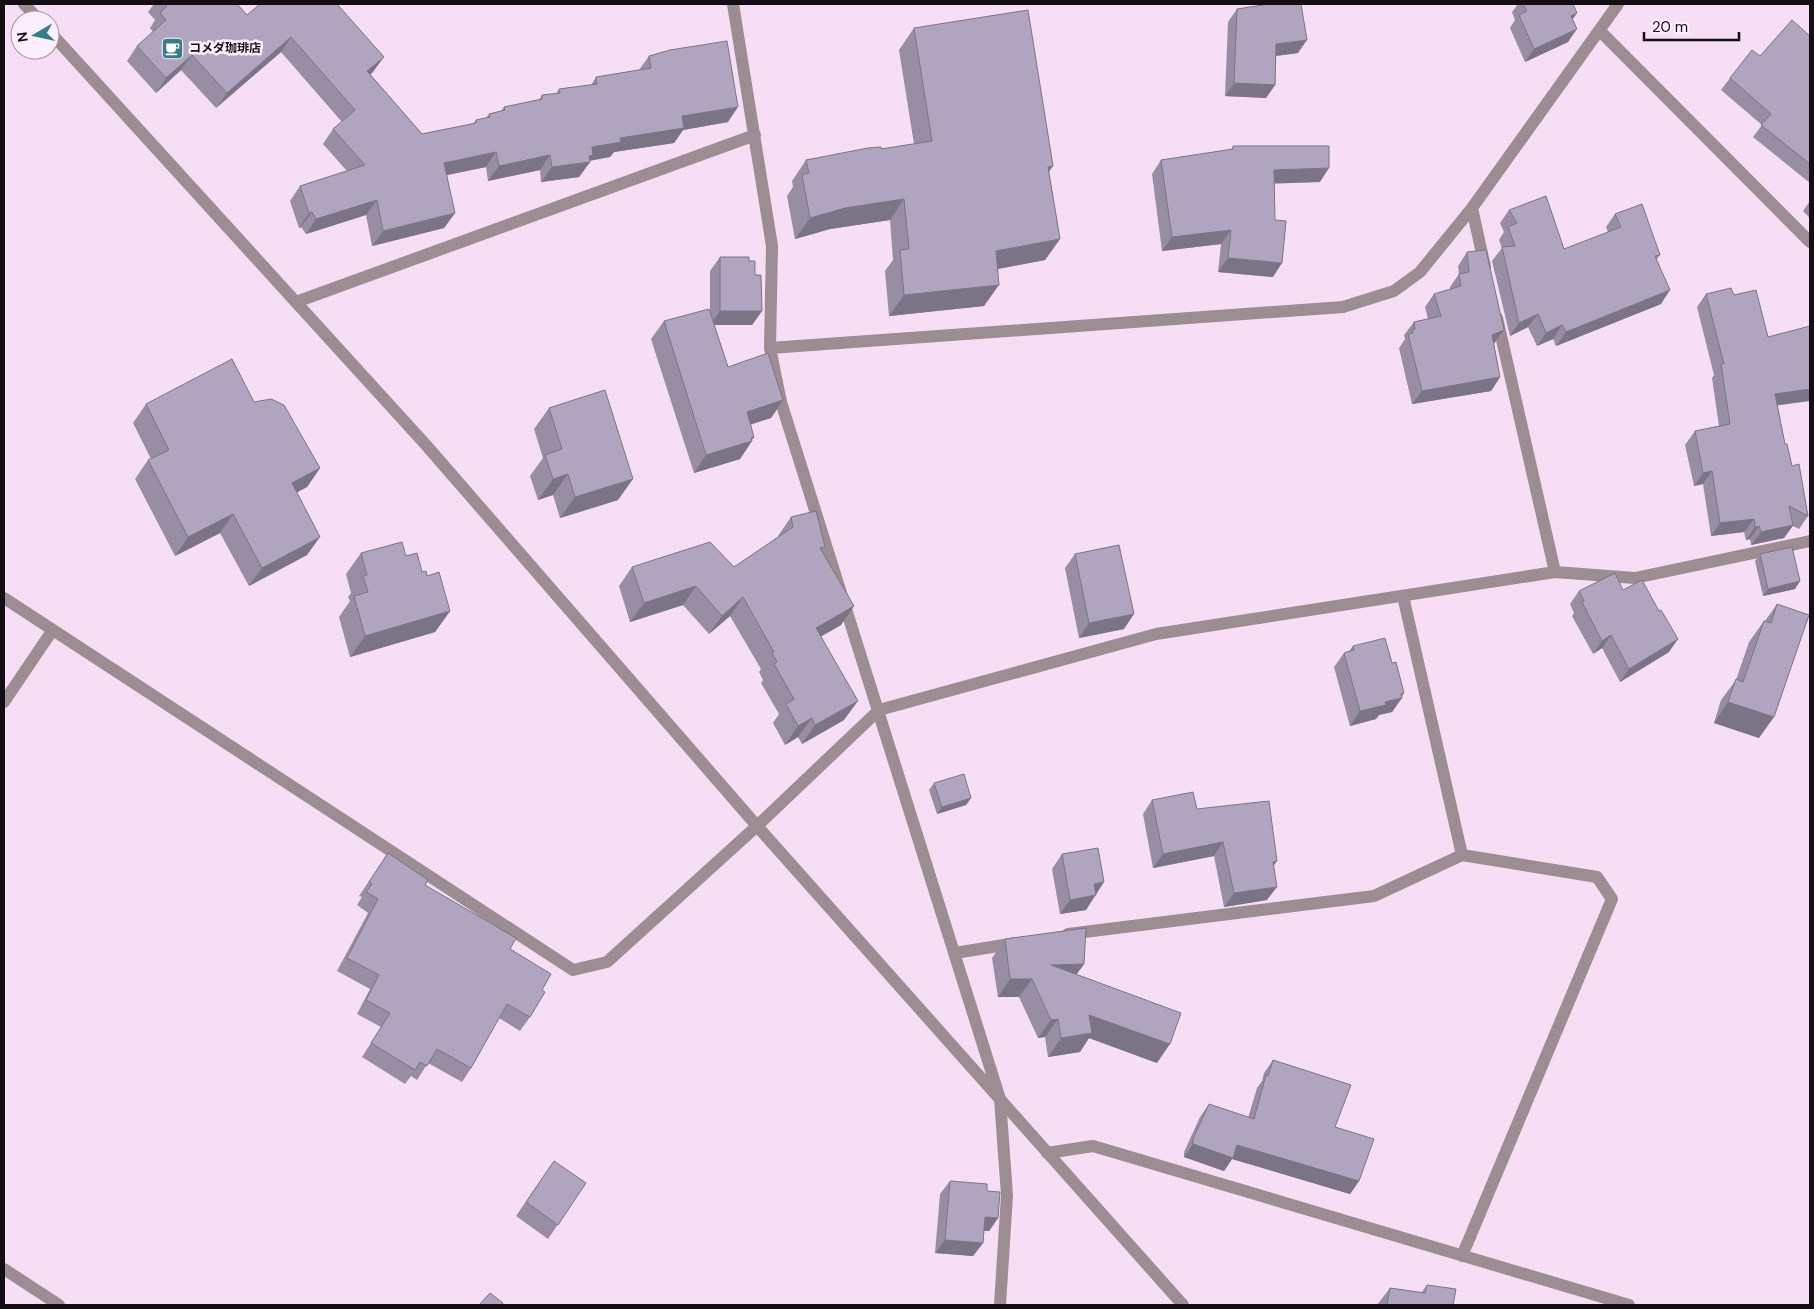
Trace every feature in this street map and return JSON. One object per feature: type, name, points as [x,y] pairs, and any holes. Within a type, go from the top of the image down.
[{"type":"street","points":[[734,4],[772,246],[770,348],[781,402],[1000,1099],[1007,1194],[1000,1305]]},
{"type":"street","points":[[770,348],[1343,307],[1394,291],[1420,272],[1472,208],[1618,4]]},
{"type":"street","points":[[1600,31],[1810,242]]},
{"type":"street","points":[[60,43],[426,445],[757,826],[1183,1305]]},
{"type":"street","points":[[296,302],[755,135]]},
{"type":"street","points":[[1472,208],[1487,275]]},
{"type":"street","points":[[1494,304],[1555,572]]},
{"type":"street","points":[[4,598],[573,970],[607,962],[757,826],[879,710],[1156,634],[1555,572],[1635,578],[1810,542]]},
{"type":"street","points":[[1403,596],[1462,854]]},
{"type":"street","points":[[4,702],[52,631]]},
{"type":"street","points":[[1052,937],[1374,896],[1462,854],[1597,877],[1612,899],[1462,1256]]},
{"type":"street","points":[[955,953],[1032,940]]},
{"type":"street","points":[[1047,1152],[1094,1146],[1629,1305]]},
{"type":"street","points":[[4,1269],[59,1305]]},
{"type":"building","points":[[165,4],[237,4],[247,15],[260,4],[337,4],[384,57],[367,71],[422,134],[476,123],[476,120],[490,117],[489,114],[505,110],[504,107],[542,99],[542,95],[560,93],[559,89],[597,84],[596,77],[651,68],[649,56],[670,50],[727,41],[738,107],[682,116],[684,128],[620,138],[621,142],[592,147],[593,155],[589,156],[590,162],[552,167],[550,155],[499,166],[496,152],[444,163],[455,213],[383,231],[377,200],[316,219],[312,212],[309,213],[300,186],[365,165],[333,129],[355,110],[291,37],[227,93],[192,55],[166,78],[137,46],[166,20],[160,13],[167,6]]},
{"type":"building","points":[[1269,4],[1301,4],[1307,40],[1276,44],[1275,85],[1234,83],[1237,9]]},
{"type":"building","points":[[1523,4],[1573,4],[1577,13],[1571,16],[1577,29],[1534,49],[1519,15],[1527,11]]},
{"type":"building","points":[[1028,10],[1053,166],[1048,167],[1060,239],[996,251],[999,285],[904,295],[900,250],[909,249],[904,199],[845,208],[810,218],[802,175],[809,173],[806,160],[868,148],[881,147],[881,149],[932,141],[914,28]]},
{"type":"building","points":[[1792,20],[1810,36],[1810,164],[1761,125],[1771,114],[1730,78],[1752,50],[1760,56]]},
{"type":"building","points":[[1233,146],[1329,146],[1329,168],[1274,170],[1275,220],[1286,221],[1282,263],[1228,258],[1231,230],[1172,237],[1161,160],[1233,149]]},
{"type":"building","points":[[1546,196],[1564,249],[1621,227],[1615,214],[1642,204],[1660,255],[1655,256],[1670,290],[1566,332],[1562,325],[1546,333],[1538,314],[1519,323],[1502,247],[1515,246],[1508,227],[1517,223],[1509,210]]},
{"type":"building","points":[[1486,250],[1504,330],[1492,335],[1500,377],[1422,391],[1408,334],[1413,333],[1412,330],[1415,329],[1414,322],[1441,316],[1434,294],[1461,286],[1459,274],[1469,272],[1467,252]]},
{"type":"building","points":[[720,257],[749,257],[749,261],[755,261],[755,275],[761,275],[762,311],[720,311]]},
{"type":"building","points":[[1731,288],[1734,295],[1756,290],[1768,337],[1810,326],[1810,389],[1775,394],[1785,444],[1787,444],[1792,466],[1799,464],[1808,516],[1789,506],[1793,525],[1761,532],[1759,526],[1755,527],[1754,519],[1720,523],[1712,471],[1703,473],[1695,431],[1730,424],[1721,364],[1724,364],[1706,294]]},
{"type":"building","points":[[709,309],[728,367],[768,353],[783,400],[747,412],[754,437],[751,438],[752,441],[706,455],[664,321]]},
{"type":"building","points":[[232,359],[254,402],[271,399],[284,405],[320,468],[292,483],[320,537],[262,568],[233,514],[188,537],[148,460],[169,450],[146,404]]},
{"type":"building","points":[[605,390],[633,479],[575,497],[568,474],[553,479],[545,455],[562,449],[549,408]]},
{"type":"building","points":[[816,511],[825,547],[820,548],[854,606],[816,628],[858,701],[815,725],[812,718],[798,726],[786,704],[794,699],[774,664],[777,662],[772,653],[774,652],[743,597],[722,616],[696,586],[644,603],[632,567],[710,542],[734,567],[793,527],[791,517]]},
{"type":"building","points":[[402,542],[406,556],[417,553],[422,572],[426,571],[427,576],[439,572],[450,611],[365,636],[354,596],[368,592],[363,576],[367,575],[361,553]]},
{"type":"building","points":[[1119,545],[1134,614],[1089,623],[1075,554]]},
{"type":"building","points":[[1792,547],[1800,581],[1768,589],[1760,554]]},
{"type":"building","points":[[1615,573],[1623,590],[1642,580],[1659,611],[1661,610],[1678,639],[1629,669],[1611,635],[1602,641],[1582,602],[1584,601],[1579,591]]},
{"type":"building","points":[[1777,604],[1809,615],[1774,717],[1728,702],[1736,679],[1743,682],[1764,621],[1771,623]]},
{"type":"building","points":[[1385,638],[1392,663],[1396,662],[1404,693],[1401,694],[1402,698],[1385,702],[1386,705],[1360,711],[1344,653],[1354,650],[1353,646]]},
{"type":"building","points":[[964,774],[971,798],[942,807],[934,783]]},
{"type":"building","points":[[1193,792],[1197,809],[1269,801],[1277,861],[1273,862],[1277,887],[1234,893],[1223,842],[1163,854],[1152,800]]},
{"type":"building","points":[[1098,848],[1104,882],[1094,884],[1096,895],[1070,900],[1062,854]]},
{"type":"building","points":[[388,853],[428,880],[425,885],[516,938],[510,949],[551,974],[542,990],[545,992],[530,1017],[507,1004],[471,1068],[437,1049],[427,1066],[420,1062],[415,1070],[371,1043],[390,1013],[366,1000],[379,975],[347,958],[378,899],[366,892],[372,884],[369,882]]},
{"type":"building","points":[[1086,928],[1084,964],[1051,965],[1181,1013],[1170,1044],[1089,1015],[1092,1033],[1061,1038],[1058,1019],[1051,1020],[1032,979],[1010,979],[1005,939]]},
{"type":"building","points":[[1273,1060],[1351,1085],[1335,1127],[1374,1139],[1359,1181],[1237,1145],[1233,1158],[1193,1144],[1193,1139],[1209,1104],[1254,1119],[1266,1075],[1268,1076]]},
{"type":"building","points":[[554,1161],[586,1183],[558,1225],[526,1202]]},
{"type":"building","points":[[950,1181],[987,1184],[987,1191],[1000,1192],[998,1218],[985,1217],[983,1243],[945,1240]]},
{"type":"building","points":[[1427,1285],[1456,1289],[1453,1305],[1387,1305],[1390,1288],[1425,1293]]},
{"type":"building","points":[[490,1293],[503,1303],[502,1305],[479,1305]]},
{"type":"place","name":"コメダ珈琲店","points":[[173,48]]}]
